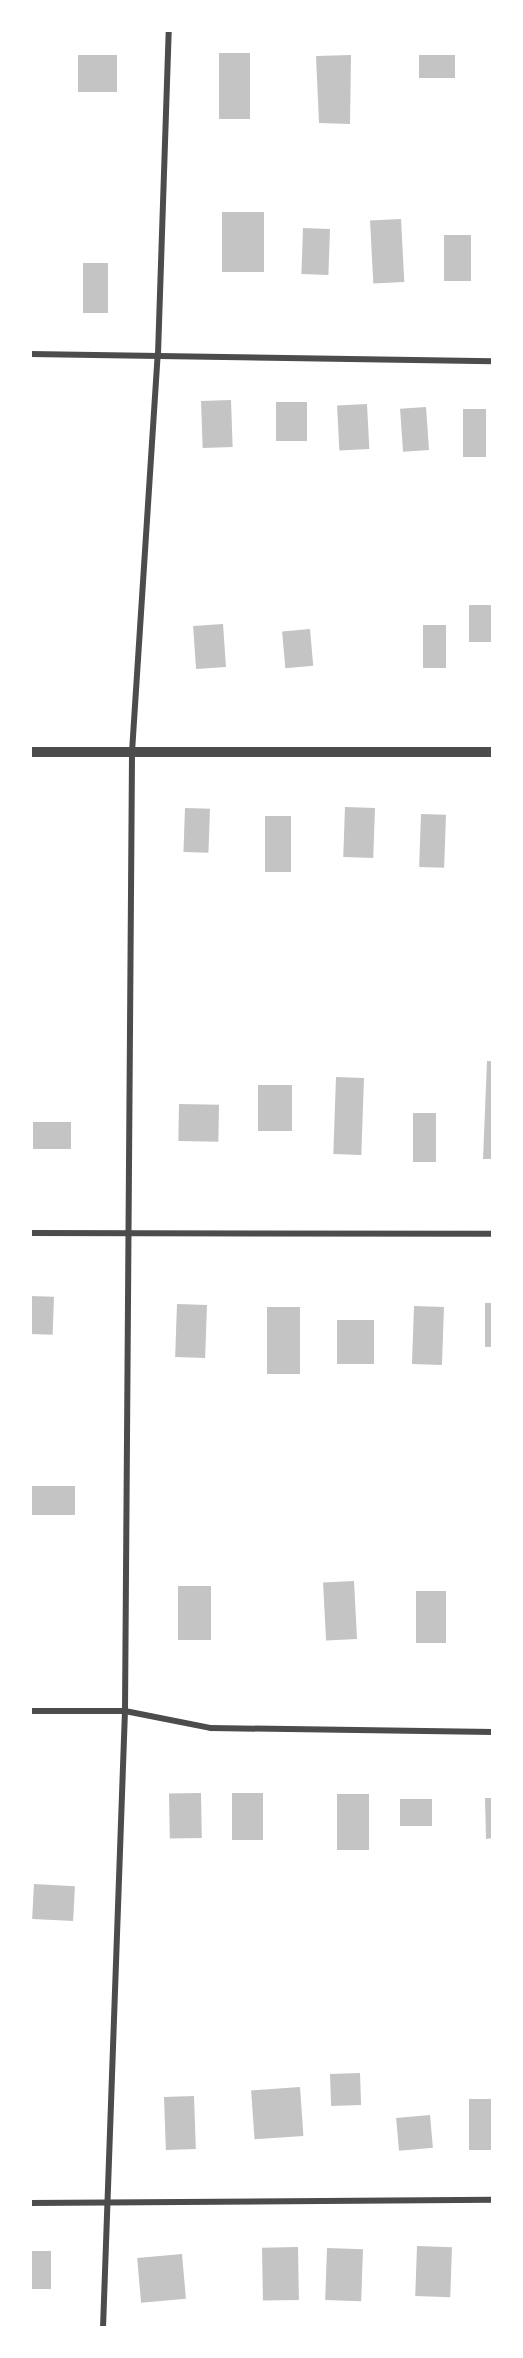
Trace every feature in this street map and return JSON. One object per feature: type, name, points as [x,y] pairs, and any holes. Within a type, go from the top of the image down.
[{"type":"street","points":[[103,2328],[111,2200],[125,1711],[132,1234],[132,752],[158,354],[169,30]]},
{"type":"street","points":[[30,354],[158,354],[493,361]]},
{"type":"street","points":[[30,752],[493,752]]},
{"type":"street","points":[[30,1233],[493,1234]]},
{"type":"street","points":[[30,1711],[125,1711],[211,1728],[493,1732]]},
{"type":"street","points":[[30,2203],[111,2200],[493,2200]]},
{"type":"building","points":[[219,53],[250,53],[250,119],[219,119]]},
{"type":"building","points":[[78,55],[117,55],[117,92],[78,92]]},
{"type":"building","points":[[351,55],[350,124],[319,123],[316,56]]},
{"type":"building","points":[[419,55],[455,55],[455,78],[419,78]]},
{"type":"building","points":[[222,212],[264,212],[264,272],[222,272]]},
{"type":"building","points":[[401,219],[404,282],[373,284],[370,221]]},
{"type":"building","points":[[303,228],[330,229],[328,275],[301,274]]},
{"type":"building","points":[[444,235],[471,235],[471,281],[444,281]]},
{"type":"building","points":[[83,263],[108,263],[108,313],[83,313]]},
{"type":"building","points":[[231,400],[233,447],[203,448],[201,401]]},
{"type":"building","points":[[276,402],[307,402],[307,441],[276,441]]},
{"type":"building","points":[[367,404],[369,449],[339,451],[337,406]]},
{"type":"building","points":[[426,407],[429,450],[403,452],[400,409]]},
{"type":"building","points":[[463,409],[486,409],[486,457],[463,457]]},
{"type":"building","points":[[469,605],[493,605],[493,642],[469,642]]},
{"type":"building","points":[[223,624],[226,667],[196,669],[193,626]]},
{"type":"building","points":[[423,625],[446,625],[446,668],[423,668]]},
{"type":"building","points":[[310,629],[313,666],[285,668],[282,631]]},
{"type":"building","points":[[345,807],[375,808],[373,858],[343,857]]},
{"type":"building","points":[[185,808],[210,809],[208,853],[183,852]]},
{"type":"building","points":[[421,814],[446,815],[444,868],[419,867]]},
{"type":"building","points":[[265,816],[291,816],[291,872],[265,872]]},
{"type":"building","points":[[487,1061],[493,1061],[493,1159],[483,1159]]},
{"type":"building","points":[[336,1077],[364,1078],[361,1155],[333,1154]]},
{"type":"building","points":[[258,1085],[292,1085],[292,1131],[258,1131]]},
{"type":"building","points":[[179,1104],[219,1105],[218,1142],[178,1141]]},
{"type":"building","points":[[413,1113],[436,1113],[436,1162],[413,1162]]},
{"type":"building","points":[[33,1122],[71,1122],[71,1149],[33,1149]]},
{"type":"building","points":[[30,1296],[54,1297],[53,1335],[30,1334]]},
{"type":"building","points":[[485,1303],[493,1303],[493,1347],[485,1347]]},
{"type":"building","points":[[177,1304],[207,1305],[205,1358],[175,1357]]},
{"type":"building","points":[[414,1306],[444,1307],[442,1365],[412,1364]]},
{"type":"building","points":[[267,1307],[300,1307],[300,1374],[267,1374]]},
{"type":"building","points":[[337,1320],[374,1320],[374,1364],[337,1364]]},
{"type":"building","points":[[30,1486],[75,1486],[75,1515],[30,1515]]},
{"type":"building","points":[[354,1581],[357,1639],[326,1641],[323,1583]]},
{"type":"building","points":[[178,1586],[211,1586],[211,1640],[178,1640]]},
{"type":"building","points":[[416,1591],[446,1591],[446,1643],[416,1643]]},
{"type":"building","points":[[201,1793],[202,1838],[170,1839],[169,1794]]},
{"type":"building","points":[[232,1793],[263,1793],[263,1840],[232,1840]]},
{"type":"building","points":[[337,1794],[369,1794],[369,1850],[337,1850]]},
{"type":"building","points":[[485,1798],[493,1798],[493,1838],[486,1839]]},
{"type":"building","points":[[400,1799],[432,1799],[432,1826],[400,1826]]},
{"type":"building","points":[[34,1884],[75,1886],[73,1921],[32,1919]]},
{"type":"building","points":[[360,2073],[361,2105],[331,2106],[330,2074]]},
{"type":"building","points":[[300,2087],[303,2136],[255,2139],[251,2090]]},
{"type":"building","points":[[194,2096],[196,2149],[166,2150],[164,2097]]},
{"type":"building","points":[[469,2099],[493,2099],[493,2150],[469,2150]]},
{"type":"building","points":[[430,2115],[433,2148],[399,2151],[396,2118]]},
{"type":"building","points":[[417,2246],[452,2247],[450,2297],[415,2296]]},
{"type":"building","points":[[298,2247],[299,2300],[263,2301],[262,2248]]},
{"type":"building","points":[[327,2248],[363,2249],[361,2301],[325,2300]]},
{"type":"building","points":[[30,2251],[51,2251],[51,2289],[30,2289]]},
{"type":"building","points":[[182,2254],[186,2299],[141,2303],[137,2258]]}]
